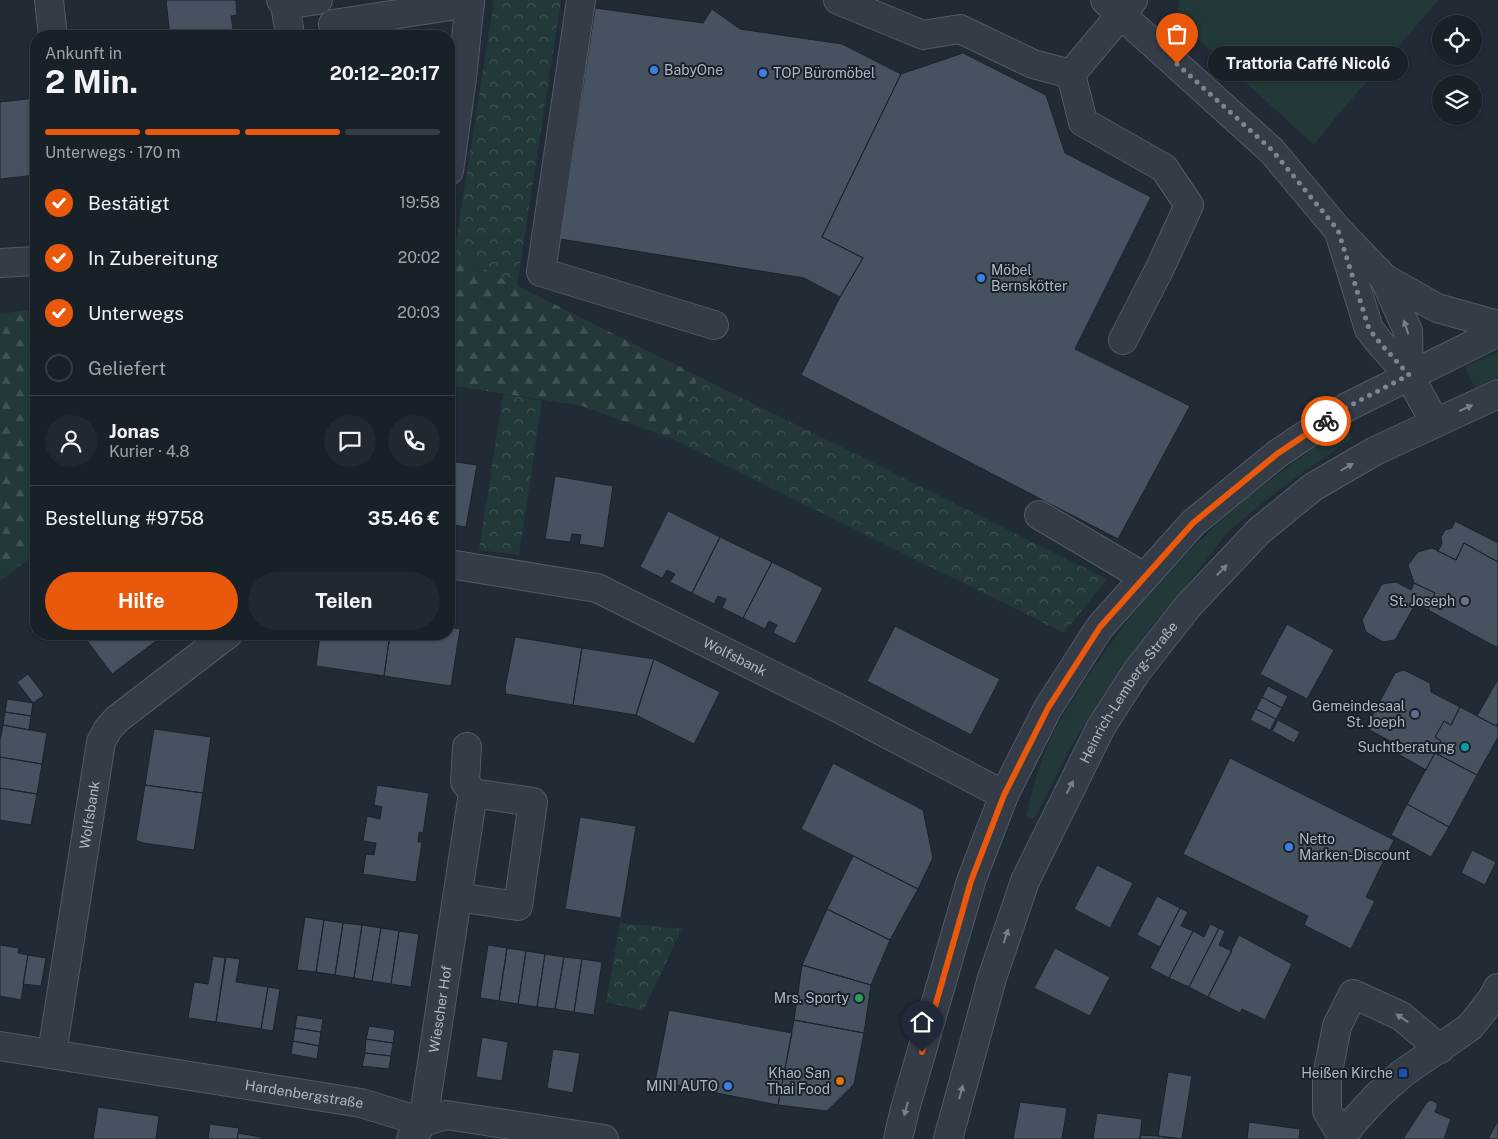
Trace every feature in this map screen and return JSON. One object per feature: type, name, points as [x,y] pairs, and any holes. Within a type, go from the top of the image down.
[{"type":"street","points":[[49,0],[52,30]]},
{"type":"street","points":[[289,30],[283,3],[318,0]]},
{"type":"street","points":[[581,0],[541,272],[714,325]]},
{"type":"street","points":[[838,0],[923,35],[960,29],[1033,64],[1071,74]]},
{"type":"street","points":[[333,20],[470,2],[462,78],[455,117]]},
{"type":"street","points":[[1123,340],[1160,268],[1189,205],[1164,168],[1083,122],[1071,74],[1120,4],[1272,150],[1338,230],[1384,278],[1437,308],[1498,325]]},
{"type":"street","points":[[1338,230],[1369,329],[1409,375],[1435,423]]},
{"type":"street","points":[[0,264],[30,261]]},
{"type":"street","points":[[1384,278],[1408,330],[1409,375]]},
{"type":"street","points":[[898,1139],[971,881],[1004,795],[1048,708],[1100,627],[1193,523],[1277,454],[1347,407],[1498,332]]},
{"type":"street","name":"Heinrich-Lemberg-Straße","points":[[948,1139],[992,978],[1025,882],[1101,726],[1137,671],[1188,605],[1266,526],[1313,487],[1375,450],[1498,394]]},
{"type":"street","points":[[1038,515],[1144,577]]},
{"type":"street","name":"Wolfsbank","points":[[455,565],[597,588],[840,709],[1004,795]]},
{"type":"street","name":"Wolfsbank","points":[[52,1053],[101,742],[108,729],[117,719],[220,640]]},
{"type":"street","points":[[457,897],[518,906],[533,802],[473,793],[465,782],[468,747]]},
{"type":"street","name":"Wiescher Hof","points":[[417,1130],[473,793]]},
{"type":"street","points":[[1440,1049],[1401,1016],[1353,994],[1337,1026],[1327,1077],[1327,1112],[1341,1137],[1377,1096],[1403,1072],[1440,1049],[1470,1027],[1492,1000],[1498,988]]},
{"type":"street","name":"Hardenbergstraße","points":[[0,1046],[361,1103],[417,1130]]},
{"type":"street","points":[[417,1130],[446,1115],[604,1139]]},
{"type":"green space","points":[[494,0],[561,0],[517,286],[455,255]]},
{"type":"green space","points":[[1179,0],[1439,0],[1341,111],[1314,145],[1193,34],[1177,15]]},
{"type":"green space","points":[[455,254],[698,376],[675,440],[582,406],[455,386]]},
{"type":"green space","points":[[30,310],[30,558],[0,581],[0,314]]},
{"type":"green space","points":[[1498,352],[1498,377],[1475,388],[1465,367]]},
{"type":"green space","points":[[698,376],[1107,579],[1064,633],[675,440]]},
{"type":"green space","points":[[503,394],[542,401],[519,555],[479,550]]},
{"type":"green space","points":[[1345,426],[1353,438],[1302,473],[1259,506],[1222,539],[1185,588],[1152,626],[1106,691],[1070,748],[1035,818],[1031,819],[1026,816],[1048,744],[1058,725],[1095,666],[1135,611],[1180,560],[1229,514],[1277,475]]},
{"type":"green space","points":[[620,923],[682,929],[643,1011],[606,1002]]},
{"type":"building","points":[[166,0],[236,0],[237,15],[231,16],[233,30],[169,30]]},
{"type":"building","points":[[595,8],[703,23],[712,9],[740,29],[842,44],[901,74],[822,237],[863,258],[840,297],[804,278],[560,239]]},
{"type":"building","name":"Möbel Bernskötter","points":[[963,53],[1046,95],[1065,153],[1151,197],[1075,349],[1190,406],[1118,539],[801,375],[840,297],[863,258],[822,237],[901,74]]},
{"type":"building","points":[[30,99],[30,176],[0,179],[0,102]]},
{"type":"building","points":[[455,462],[477,465],[466,527],[455,525]]},
{"type":"building","points":[[555,476],[613,486],[604,548],[579,544],[581,535],[572,534],[570,542],[545,539]]},
{"type":"building","points":[[668,511],[720,537],[692,593],[670,582],[675,574],[667,570],[662,578],[640,567]]},
{"type":"building","points":[[1455,521],[1498,543],[1498,562],[1464,543],[1456,560],[1438,551],[1442,544],[1441,537],[1445,530],[1452,528]]},
{"type":"building","points":[[720,537],[772,562],[743,618],[722,608],[726,599],[718,596],[714,604],[692,593]]},
{"type":"building","name":"St. Joseph","points":[[1464,543],[1498,562],[1498,648],[1428,610],[1435,593],[1414,583],[1408,565],[1418,552],[1432,548],[1456,560]]},
{"type":"building","points":[[772,562],[823,588],[795,644],[773,633],[777,625],[769,621],[765,629],[743,618]]},
{"type":"building","points":[[1396,582],[1411,590],[1414,583],[1435,593],[1428,610],[1416,603],[1395,640],[1383,642],[1366,632],[1362,620],[1382,584]]},
{"type":"building","points":[[1287,624],[1334,650],[1307,699],[1260,674]]},
{"type":"building","points":[[895,626],[1000,679],[971,735],[867,681]]},
{"type":"building","points":[[455,628],[460,629],[451,686],[384,676],[389,640],[455,640]]},
{"type":"building","points":[[515,637],[582,648],[573,705],[506,694],[505,688]]},
{"type":"building","points":[[86,640],[157,640],[112,674]]},
{"type":"building","points":[[319,640],[389,640],[384,676],[316,666]]},
{"type":"building","points":[[582,648],[654,659],[636,715],[573,705]]},
{"type":"building","points":[[654,659],[720,692],[694,744],[636,715]]},
{"type":"building","name":"Gemeindesaal St. Joeph","points":[[1404,670],[1430,683],[1431,692],[1460,707],[1451,725],[1444,721],[1435,737],[1441,741],[1426,770],[1398,754],[1401,747],[1366,728],[1395,673]]},
{"type":"building","points":[[28,674],[44,695],[33,703],[17,682]]},
{"type":"building","points":[[1498,679],[1498,723],[1496,726],[1477,716]]},
{"type":"building","points":[[1268,686],[1288,696],[1282,708],[1262,697]]},
{"type":"building","points":[[1262,697],[1282,708],[1276,719],[1256,709]]},
{"type":"building","points":[[7,699],[33,703],[31,716],[5,712]]},
{"type":"building","name":"Suchtberatung","points":[[1460,707],[1498,727],[1498,737],[1477,775],[1435,753],[1441,741],[1435,737],[1444,721],[1451,725]]},
{"type":"building","points":[[1256,709],[1276,719],[1270,730],[1250,720]]},
{"type":"building","points":[[5,712],[31,716],[29,730],[3,725]]},
{"type":"building","points":[[1278,720],[1300,732],[1294,743],[1272,731]]},
{"type":"building","points":[[3,725],[47,733],[42,764],[0,757],[0,740]]},
{"type":"building","points":[[154,729],[211,737],[203,793],[145,785]]},
{"type":"building","points":[[1435,753],[1477,775],[1449,827],[1407,804]]},
{"type":"building","points":[[0,757],[42,764],[37,794],[0,788]]},
{"type":"building","name":"Netto Marken-Discount","points":[[1230,758],[1394,840],[1366,897],[1375,901],[1351,949],[1304,925],[1308,916],[1183,854]]},
{"type":"building","points":[[833,763],[923,810],[933,858],[918,889],[801,829]]},
{"type":"building","points":[[145,785],[203,793],[194,850],[143,843],[136,840]]},
{"type":"building","points":[[377,785],[429,793],[423,833],[419,832],[418,842],[422,842],[416,882],[363,874],[366,854],[374,855],[376,843],[363,841],[367,816],[380,819],[382,807],[374,805]]},
{"type":"building","points":[[0,788],[37,794],[31,825],[0,820]]},
{"type":"building","points":[[1407,804],[1449,827],[1431,857],[1391,835]]},
{"type":"building","points":[[580,817],[636,826],[621,918],[565,909]]},
{"type":"building","points":[[1472,850],[1496,862],[1485,885],[1461,873]]},
{"type":"building","points":[[853,856],[918,889],[890,940],[827,909]]},
{"type":"building","points":[[1097,865],[1133,883],[1110,928],[1074,909]]},
{"type":"building","points":[[1157,896],[1180,908],[1160,947],[1137,935]]},
{"type":"building","points":[[1180,908],[1188,912],[1181,926],[1193,931],[1169,978],[1150,968]]},
{"type":"building","points":[[827,909],[890,940],[871,985],[802,965]]},
{"type":"building","points":[[305,917],[324,920],[316,972],[297,970]]},
{"type":"building","points":[[324,920],[343,923],[335,975],[316,972]]},
{"type":"building","points":[[343,923],[362,925],[354,978],[335,975]]},
{"type":"building","points":[[1210,924],[1219,928],[1189,987],[1169,978],[1193,931],[1204,937]]},
{"type":"building","points":[[362,925],[381,928],[372,981],[354,978]]},
{"type":"building","points":[[381,928],[399,931],[391,984],[372,981]]},
{"type":"building","points":[[1219,928],[1225,931],[1219,945],[1232,951],[1208,997],[1189,987]]},
{"type":"building","points":[[399,931],[419,934],[411,987],[391,984]]},
{"type":"building","points":[[1239,935],[1292,964],[1265,1020],[1242,1009],[1240,1013],[1208,997]]},
{"type":"building","points":[[0,945],[19,948],[18,953],[28,955],[21,1000],[0,996]]},
{"type":"building","points":[[488,945],[507,948],[499,1001],[480,998]]},
{"type":"building","points":[[507,948],[526,951],[518,1004],[499,1001]]},
{"type":"building","points":[[1055,948],[1110,977],[1090,1016],[1034,988]]},
{"type":"building","points":[[526,951],[545,954],[537,1007],[518,1004]]},
{"type":"building","points":[[545,954],[564,957],[555,1009],[537,1007]]},
{"type":"building","points":[[28,955],[46,958],[41,986],[23,984]]},
{"type":"building","points":[[213,956],[225,958],[216,1022],[188,1018],[194,982],[208,984]]},
{"type":"building","points":[[226,957],[240,959],[236,982],[268,987],[261,1029],[216,1022]]},
{"type":"building","points":[[564,957],[582,959],[574,1012],[555,1009]]},
{"type":"building","points":[[582,959],[602,962],[594,1015],[574,1012]]},
{"type":"building","points":[[802,965],[871,985],[864,1033],[794,1020]]},
{"type":"building","points":[[268,987],[280,989],[273,1031],[261,1029]]},
{"type":"building","points":[[669,1010],[792,1033],[778,1105],[655,1081]]},
{"type":"building","points":[[297,1015],[323,1019],[321,1032],[295,1028]]},
{"type":"building","points":[[794,1020],[864,1033],[854,1084],[827,1111],[778,1105]]},
{"type":"building","points":[[369,1026],[395,1030],[393,1043],[366,1039]]},
{"type":"building","points":[[295,1028],[321,1032],[319,1046],[293,1041]]},
{"type":"building","points":[[482,1037],[508,1042],[502,1081],[476,1077]]},
{"type":"building","points":[[366,1039],[393,1043],[391,1056],[365,1053]]},
{"type":"building","points":[[293,1041],[319,1046],[317,1059],[291,1054]]},
{"type":"building","points":[[553,1049],[580,1053],[573,1093],[547,1088]]},
{"type":"building","points":[[365,1053],[391,1056],[389,1069],[362,1066]]},
{"type":"building","points":[[1168,1072],[1192,1076],[1182,1139],[1158,1136]]},
{"type":"building","points":[[1431,1100],[1437,1103],[1435,1112],[1451,1119],[1444,1139],[1403,1139],[1427,1102]]},
{"type":"building","points":[[1020,1102],[1067,1108],[1062,1139],[1013,1139]]},
{"type":"building","points":[[98,1107],[159,1116],[156,1139],[93,1139]]},
{"type":"building","points":[[1097,1113],[1142,1119],[1140,1139],[1093,1139]]},
{"type":"building","points":[[1498,1120],[1498,1139],[1488,1139]]},
{"type":"building","points":[[1249,1122],[1300,1129],[1299,1139],[1247,1139]]},
{"type":"building","points":[[210,1124],[239,1128],[237,1139],[208,1139]]},
{"type":"building","points":[[238,1133],[261,1137],[260,1139],[237,1139]]},
{"type":"building","points":[[1140,1135],[1158,1136],[1179,1139],[1140,1139]]},
{"type":"way so far","points":[[1177,64],[1272,150],[1338,230],[1369,329],[1409,375],[1347,407],[1326,421]]},
{"type":"place","name":"Trattoria Caffé Nicoló","points":[[1177,64]]},
{"type":"place","name":"BabyOne","points":[[654,70]]},
{"type":"place","name":"TOP Büromöbel","points":[[763,73]]},
{"type":"place","name":"Möbel Bernskötter","points":[[981,278]]},
{"type":"place","name":"St. Joseph","points":[[1465,601]]},
{"type":"place","name":"Gemeindesaal St. Joeph","points":[[1415,714]]},
{"type":"place","name":"Suchtberatung","points":[[1465,747]]},
{"type":"place","name":"Netto Marken-Discount","points":[[1289,847]]},
{"type":"place","name":"Mrs. Sporty","points":[[859,998]]},
{"type":"place","name":"Heißen Kirche","points":[[1403,1073]]},
{"type":"place","name":"Khao San Thai Food","points":[[840,1081]]},
{"type":"place","name":"MINI AUTO","points":[[728,1086]]},
{"type":"route","points":[[922,1052],[971,881],[1004,795],[1048,708],[1100,627],[1193,523],[1277,454],[1326,421]]}]
